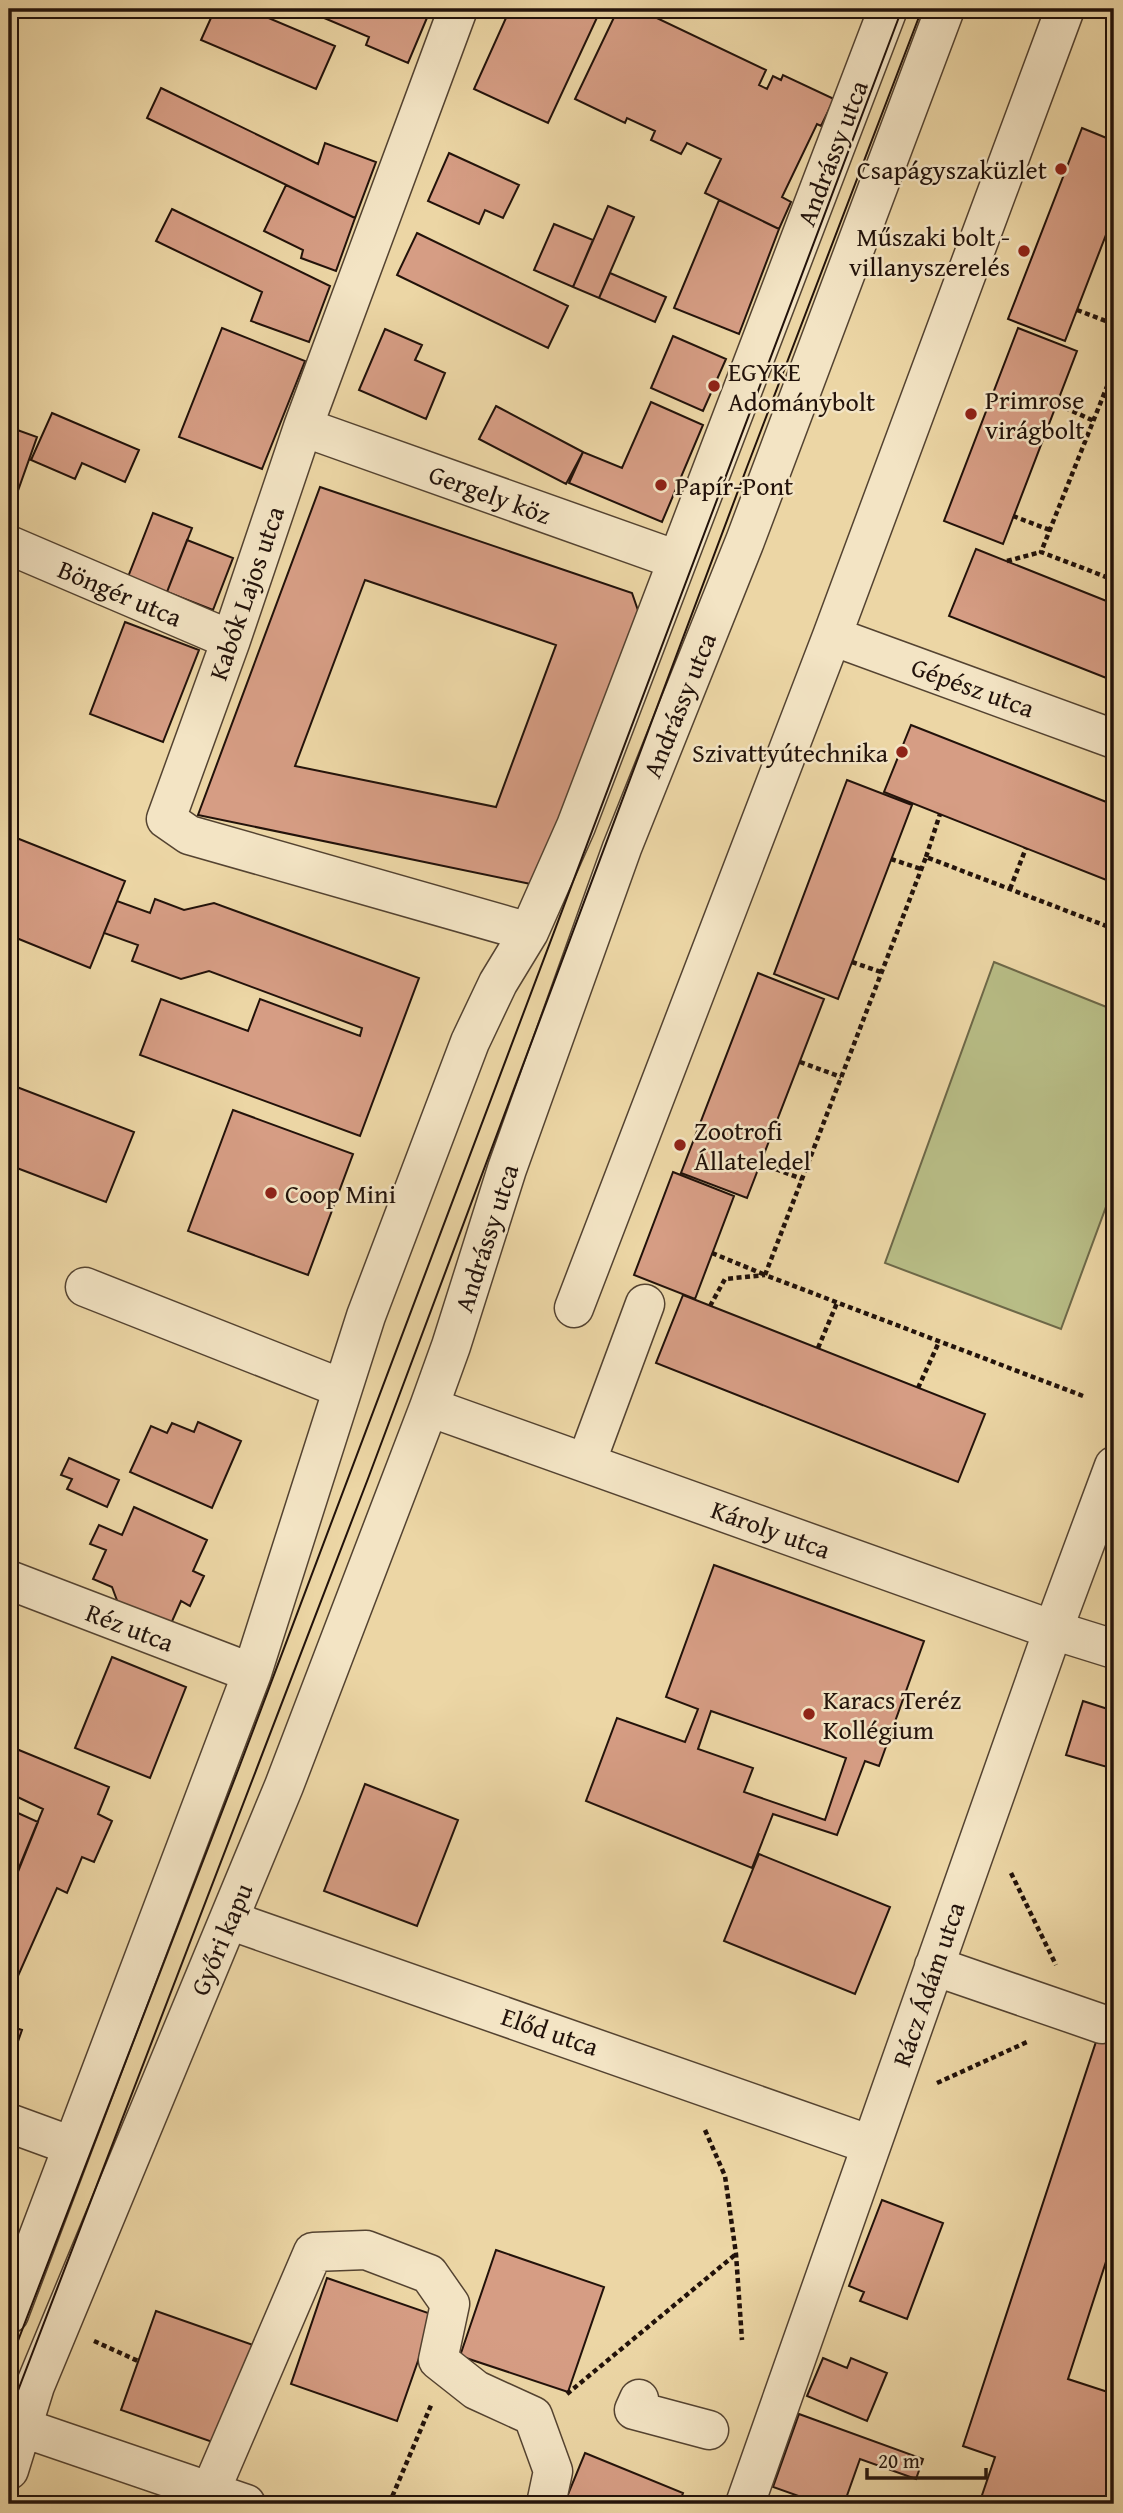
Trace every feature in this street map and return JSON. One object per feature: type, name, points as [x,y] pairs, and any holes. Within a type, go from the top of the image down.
[{"type":"street","name":"Kabók Lajos utca","points":[[458,9],[303,427],[166,818],[190,835],[529,932]]},
{"type":"street","name":"Andrássy utca","points":[[341,1388],[470,1042],[498,983],[529,932],[576,826],[888,9]]},
{"type":"street","name":"Andrássy utca","points":[[429,1407],[507,1169],[622,848],[745,541],[945,9]]},
{"type":"street","points":[[574,1308],[832,636],[1065,9]]},
{"type":"street","name":"Gergely köz","points":[[303,427],[677,560]]},
{"type":"street","name":"Böngér utca","points":[[9,545],[230,640]]},
{"type":"street","name":"Gépész utca","points":[[832,636],[1114,739]]},
{"type":"street","points":[[9,2314],[252,1673],[341,1388],[85,1287]]},
{"type":"street","points":[[586,1463],[645,1304]]},
{"type":"street","name":"Károly utca","points":[[429,1407],[1053,1630],[1114,1649]]},
{"type":"street","name":"Győri kapu","points":[[9,2470],[15,2426],[35,2386],[284,1786],[429,1407]]},
{"type":"street","name":"Rácz Ádám utca","points":[[745,2504],[1053,1630],[1114,1466]]},
{"type":"street","name":"Réz utca","points":[[9,1580],[252,1673]]},
{"type":"street","name":"Előd utca","points":[[229,1920],[871,2145]]},
{"type":"street","points":[[934,1966],[1092,2020]]},
{"type":"street","points":[[9,2123],[72,2146]]},
{"type":"street","points":[[15,2426],[235,2501],[313,2252],[366,2250],[429,2274],[450,2304],[438,2360],[476,2390],[533,2416],[553,2471],[547,2504]]},
{"type":"street","points":[[639,2399],[635,2410],[709,2430]]},
{"type":"path","points":[[1077,310],[1114,324]]},
{"type":"path","points":[[1041,552],[1114,369]]},
{"type":"path","points":[[1057,404],[1094,421]]},
{"type":"path","points":[[1013,516],[1050,530]]},
{"type":"path","points":[[1007,561],[1041,552],[1114,580]]},
{"type":"path","points":[[1110,602],[1114,591]]},
{"type":"path","points":[[765,1275],[926,857],[940,814]]},
{"type":"path","points":[[1010,889],[1026,848]]},
{"type":"path","points":[[926,857],[1112,928],[1114,916]]},
{"type":"path","points":[[891,859],[921,869]]},
{"type":"path","points":[[852,962],[881,972]]},
{"type":"path","points":[[800,1062],[841,1077]]},
{"type":"path","points":[[760,1163],[802,1179]]},
{"type":"path","points":[[712,1253],[1083,1396]]},
{"type":"path","points":[[710,1306],[725,1279],[765,1275]]},
{"type":"path","points":[[818,1348],[837,1303]]},
{"type":"path","points":[[918,1388],[939,1342]]},
{"type":"path","points":[[884,2107],[1092,2020],[985,1822]]},
{"type":"path","points":[[705,2129],[725,2176],[736,2254],[742,2340]]},
{"type":"path","points":[[533,2416],[568,2393],[736,2254]]},
{"type":"path","points":[[88,2338],[138,2361]]},
{"type":"path","points":[[389,2504],[447,2367]]},
{"type":"green space","points":[[994,962],[1114,1010],[1114,1185],[1061,1329],[885,1263]]},
{"type":"building","points":[[215,9],[247,9],[335,46],[316,89],[201,40]]},
{"type":"building","points":[[303,9],[418,9],[429,13],[408,63],[366,45],[369,37]]},
{"type":"building","points":[[510,9],[601,9],[548,123],[474,89]]},
{"type":"building","points":[[618,9],[638,9],[766,70],[759,85],[767,89],[773,76],[781,80],[783,75],[834,99],[821,126],[817,124],[782,197],[791,202],[779,229],[705,193],[721,159],[687,143],[681,154],[651,140],[655,131],[627,118],[625,123],[575,99]]},
{"type":"building","points":[[161,88],[318,164],[325,143],[376,162],[355,218],[147,118]]},
{"type":"building","points":[[1082,128],[1114,141],[1114,214],[1065,341],[1008,319]]},
{"type":"building","points":[[449,153],[519,185],[503,218],[485,210],[479,224],[428,201]]},
{"type":"building","points":[[286,185],[355,218],[336,271],[301,258],[303,250],[264,231]]},
{"type":"building","points":[[719,200],[779,229],[739,334],[674,308]]},
{"type":"building","points":[[608,206],[634,217],[599,298],[573,287]]},
{"type":"building","points":[[172,209],[330,286],[309,342],[251,321],[262,292],[156,241]]},
{"type":"building","points":[[554,224],[593,240],[573,287],[534,270]]},
{"type":"building","points":[[417,233],[568,306],[548,348],[397,275]]},
{"type":"building","points":[[610,273],[666,297],[655,322],[599,298]]},
{"type":"building","points":[[222,328],[305,361],[262,469],[179,437]]},
{"type":"building","points":[[1018,328],[1077,351],[1003,544],[944,521]]},
{"type":"building","points":[[385,329],[422,345],[415,360],[445,373],[426,419],[359,390]]},
{"type":"building","points":[[673,336],[726,359],[703,411],[651,388]]},
{"type":"building","points":[[651,402],[703,425],[662,522],[569,483],[583,452],[622,468]]},
{"type":"building","points":[[496,406],[583,452],[566,484],[479,439]]},
{"type":"building","points":[[52,413],[139,450],[125,482],[82,463],[75,479],[31,460]]},
{"type":"building","points":[[9,427],[37,437],[9,516]]},
{"type":"building","points":[[320,487],[632,593],[642,622],[545,887],[198,815]],"holes":[[[365,580],[556,645],[496,807],[295,766]]]},
{"type":"building","points":[[153,513],[192,528],[167,592],[128,577]]},
{"type":"building","points":[[187,540],[233,558],[213,610],[167,592]]},
{"type":"building","points":[[976,549],[1114,604],[1114,681],[949,616]]},
{"type":"building","points":[[125,622],[199,650],[163,742],[90,714]]},
{"type":"building","points":[[911,725],[1114,805],[1114,883],[884,792]]},
{"type":"building","points":[[847,780],[912,805],[838,999],[774,974]]},
{"type":"building","points":[[9,835],[125,881],[90,968],[9,935]]},
{"type":"building","points":[[155,899],[184,910],[214,903],[419,978],[360,1136],[140,1055],[161,999],[248,1031],[260,999],[360,1036],[362,1028],[209,971],[181,979],[132,961],[138,945],[104,933],[117,901],[150,913]]},
{"type":"building","points":[[758,973],[824,999],[747,1198],[681,1173]]},
{"type":"building","points":[[9,1084],[134,1132],[106,1202],[9,1165]]},
{"type":"building","name":"Coop Mini","points":[[233,1110],[353,1154],[308,1275],[188,1231]]},
{"type":"building","points":[[673,1172],[734,1196],[695,1299],[634,1275]]},
{"type":"building","points":[[683,1295],[985,1414],[958,1482],[656,1363]]},
{"type":"building","points":[[198,1422],[241,1441],[212,1508],[130,1472],[151,1426],[167,1433],[172,1423],[194,1432]]},
{"type":"building","points":[[69,1458],[119,1480],[107,1507],[67,1489],[72,1479],[61,1475]]},
{"type":"building","points":[[134,1507],[207,1540],[193,1571],[204,1576],[190,1606],[181,1601],[170,1626],[118,1603],[112,1587],[93,1579],[106,1550],[90,1544],[99,1525],[122,1535]]},
{"type":"building","name":"Karacs Teréz Kollégium","points":[[714,1565],[924,1641],[879,1766],[865,1761],[837,1835],[773,1814],[752,1868],[586,1801],[617,1718],[685,1742],[698,1709],[666,1697]],"holes":[[[711,1711],[846,1758],[825,1820],[744,1792],[753,1768],[698,1749]]]},
{"type":"building","points":[[112,1657],[186,1687],[150,1778],[75,1748]]},
{"type":"building","points":[[1083,1701],[1114,1711],[1114,1769],[1066,1755]]},
{"type":"building","points":[[14,1748],[109,1787],[98,1814],[112,1821],[94,1862],[82,1857],[67,1893],[57,1888],[18,1976],[9,1972],[9,1892],[43,1809],[9,1793],[9,1758]]},
{"type":"building","points":[[365,1784],[458,1820],[417,1926],[324,1891]]},
{"type":"building","points":[[9,1809],[38,1822],[15,1879],[9,1876]]},
{"type":"building","points":[[759,1854],[890,1907],[855,1994],[724,1941]]},
{"type":"building","points":[[1114,1987],[1114,2237],[1068,2379],[1114,2394],[1114,2504],[979,2504],[995,2457],[963,2446]]},
{"type":"building","points":[[9,2026],[22,2030],[9,2067]]},
{"type":"building","points":[[882,2200],[943,2223],[907,2319],[860,2301],[864,2292],[849,2286]]},
{"type":"building","points":[[496,2250],[604,2287],[568,2392],[460,2356]]},
{"type":"building","points":[[327,2278],[434,2315],[397,2421],[291,2384]]},
{"type":"building","points":[[156,2311],[256,2346],[221,2445],[121,2410]]},
{"type":"building","points":[[823,2358],[847,2368],[851,2358],[887,2373],[867,2421],[807,2396]]},
{"type":"building","points":[[799,2414],[923,2459],[916,2479],[860,2459],[844,2504],[821,2504],[773,2487]]},
{"type":"building","points":[[585,2453],[683,2493],[679,2504],[564,2504]]},
{"type":"tram line","points":[[9,2364],[240,1765],[902,9]]},
{"type":"tram line","points":[[9,2414],[369,1476],[747,467],[922,9]]},
{"type":"place","name":"Csapágyszaküzlet","points":[[1061,169]]},
{"type":"place","name":"Műszaki bolt - villanyszerelés","points":[[1024,251]]},
{"type":"place","name":"EGYKE Adománybolt","points":[[714,386]]},
{"type":"place","name":"Primrose virágbolt","points":[[971,414]]},
{"type":"place","name":"Papír-Pont","points":[[661,485]]},
{"type":"place","name":"Szivattyútechnika","points":[[902,752]]},
{"type":"place","name":"Zootrofi Állateledel","points":[[680,1145]]},
{"type":"place","name":"Coop Mini","points":[[271,1193]]},
{"type":"place","name":"Karacs Teréz Kollégium","points":[[809,1714]]}]
